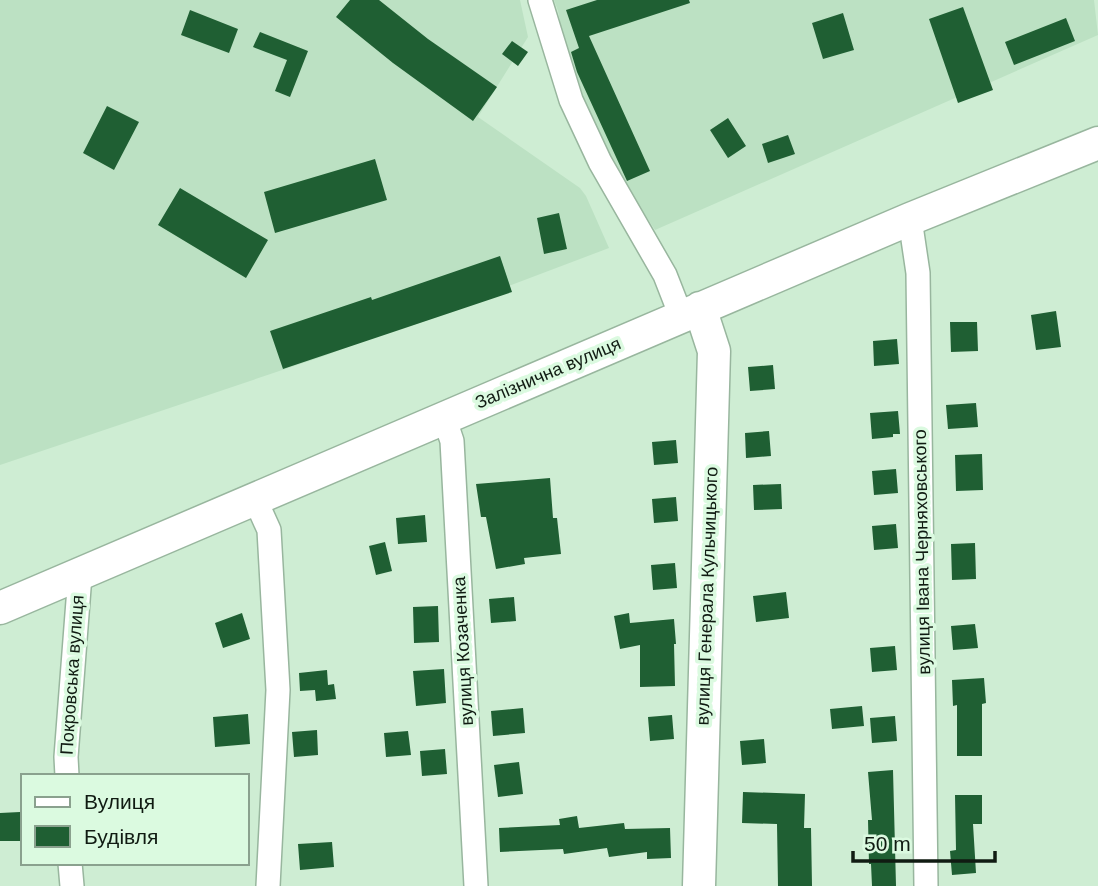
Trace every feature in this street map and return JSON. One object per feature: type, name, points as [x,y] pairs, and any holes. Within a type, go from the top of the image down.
[{"type":"street","points":[[540,0],[570,100],[600,162],[666,275],[691,312]]},
{"type":"street","name":"Залізнична вулиця","points":[[0,608],[910,219],[1098,143]]},
{"type":"street","name":"вулиця Івана Черняховського","points":[[910,219],[918,273],[926,886]]},
{"type":"street","name":"вулиця Генерала Кульчицького","points":[[691,312],[714,351],[699,886]]},
{"type":"street","name":"вулиця Козаченка","points":[[444,417],[452,441],[476,886]]},
{"type":"street","points":[[255,499],[269,530],[278,690],[268,886]]},
{"type":"street","name":"Покровська вулиця","points":[[66,774],[80,575]]},
{"type":"street","points":[[70,865],[72,886]]},
{"type":"shaded area","points":[[0,0],[520,0],[528,37],[478,117],[580,188],[609,248],[324,356],[0,465]]},
{"type":"shaded area","points":[[554,0],[1094,0],[1098,35],[655,230],[587,127],[575,101]]},
{"type":"building","points":[[350,0],[379,0],[428,39],[497,87],[473,121],[393,63],[336,17]]},
{"type":"building","points":[[597,0],[689,0],[690,3],[589,36],[650,171],[627,181],[577,72],[571,52],[579,48],[566,10]]},
{"type":"building","points":[[963,7],[993,90],[958,103],[929,19]]},
{"type":"building","points":[[190,10],[238,29],[229,53],[181,35]]},
{"type":"building","points":[[843,13],[854,50],[823,59],[812,23]]},
{"type":"building","points":[[1066,18],[1075,41],[1014,65],[1005,42]]},
{"type":"building","points":[[260,32],[308,51],[290,97],[275,91],[287,60],[253,47]]},
{"type":"building","points":[[512,41],[528,52],[518,66],[502,54]]},
{"type":"building","points":[[107,106],[139,122],[114,170],[83,153]]},
{"type":"building","points":[[728,118],[746,146],[728,158],[710,130]]},
{"type":"building","points":[[788,135],[795,154],[768,163],[762,144]]},
{"type":"building","points":[[375,159],[387,200],[275,233],[264,192]]},
{"type":"building","points":[[180,188],[268,240],[246,278],[158,225]]},
{"type":"building","points":[[559,213],[567,249],[544,254],[537,218]]},
{"type":"building","points":[[500,256],[512,292],[283,369],[270,331],[371,297],[372,300]]},
{"type":"building","points":[[1056,311],[1061,347],[1036,350],[1031,315]]},
{"type":"building","points":[[950,322],[977,322],[978,351],[951,352]]},
{"type":"building","points":[[897,339],[899,364],[874,366],[873,341]]},
{"type":"building","points":[[773,365],[775,389],[750,391],[748,367]]},
{"type":"building","points":[[976,403],[978,427],[948,429],[946,405]]},
{"type":"building","points":[[898,411],[900,434],[872,439],[870,413]]},
{"type":"building","points":[[769,431],[771,456],[746,458],[745,433]]},
{"type":"building","points":[[676,440],[678,463],[654,465],[652,442]]},
{"type":"building","points":[[982,454],[983,490],[956,491],[955,455]]},
{"type":"building","points":[[896,469],[898,493],[874,495],[872,471]]},
{"type":"building","points":[[550,478],[553,518],[557,518],[561,554],[524,558],[525,564],[496,569],[486,517],[481,517],[476,484]]},
{"type":"building","points":[[781,484],[782,509],[754,510],[753,485]]},
{"type":"building","points":[[676,497],[678,521],[654,523],[652,499]]},
{"type":"building","points":[[425,515],[427,542],[398,544],[396,518]]},
{"type":"building","points":[[896,524],[898,548],[874,550],[872,526]]},
{"type":"building","points":[[385,542],[392,571],[376,575],[369,546]]},
{"type":"building","points":[[975,543],[976,579],[952,580],[951,544]]},
{"type":"building","points":[[675,563],[677,588],[653,590],[651,565]]},
{"type":"building","points":[[786,592],[789,618],[756,622],[753,596]]},
{"type":"building","points":[[514,597],[516,621],[491,623],[489,599]]},
{"type":"building","points":[[438,606],[439,642],[414,643],[413,607]]},
{"type":"building","points":[[242,613],[250,639],[223,648],[215,623]]},
{"type":"building","points":[[629,613],[630,623],[674,619],[675,686],[640,687],[640,645],[620,649],[614,616]]},
{"type":"building","points":[[975,624],[978,648],[953,650],[951,626]]},
{"type":"building","points":[[895,646],[897,670],[872,672],[870,648]]},
{"type":"building","points":[[444,669],[446,703],[416,706],[413,671]]},
{"type":"building","points":[[327,670],[328,685],[334,684],[336,699],[316,701],[315,690],[300,691],[299,673]]},
{"type":"building","points":[[984,678],[986,703],[982,704],[982,756],[957,756],[957,705],[953,706],[952,680]]},
{"type":"building","points":[[862,706],[864,726],[832,729],[830,709]]},
{"type":"building","points":[[523,708],[525,733],[493,736],[491,711]]},
{"type":"building","points":[[248,714],[250,744],[215,747],[213,717]]},
{"type":"building","points":[[672,715],[674,739],[650,741],[648,717]]},
{"type":"building","points":[[895,716],[897,741],[872,743],[870,718]]},
{"type":"building","points":[[317,730],[318,755],[294,757],[292,732]]},
{"type":"building","points":[[408,731],[411,755],[386,757],[384,733]]},
{"type":"building","points":[[764,739],[766,763],[742,765],[740,741]]},
{"type":"building","points":[[445,749],[447,774],[422,776],[420,751]]},
{"type":"building","points":[[519,762],[523,794],[498,797],[494,765]]},
{"type":"building","points":[[893,770],[896,886],[872,886],[868,820],[872,820],[868,772]]},
{"type":"building","points":[[743,792],[805,794],[804,828],[811,828],[812,886],[778,886],[777,824],[742,823]]},
{"type":"building","points":[[955,795],[982,795],[982,824],[973,824],[976,873],[952,875],[950,851],[956,850]]},
{"type":"building","points":[[20,812],[21,841],[0,841],[0,813]]},
{"type":"building","points":[[577,816],[579,828],[624,823],[625,829],[670,828],[671,858],[647,859],[647,852],[609,857],[607,848],[564,854],[563,849],[500,852],[499,828],[560,825],[559,819]]},
{"type":"building","points":[[332,842],[334,867],[300,870],[298,844]]}]
